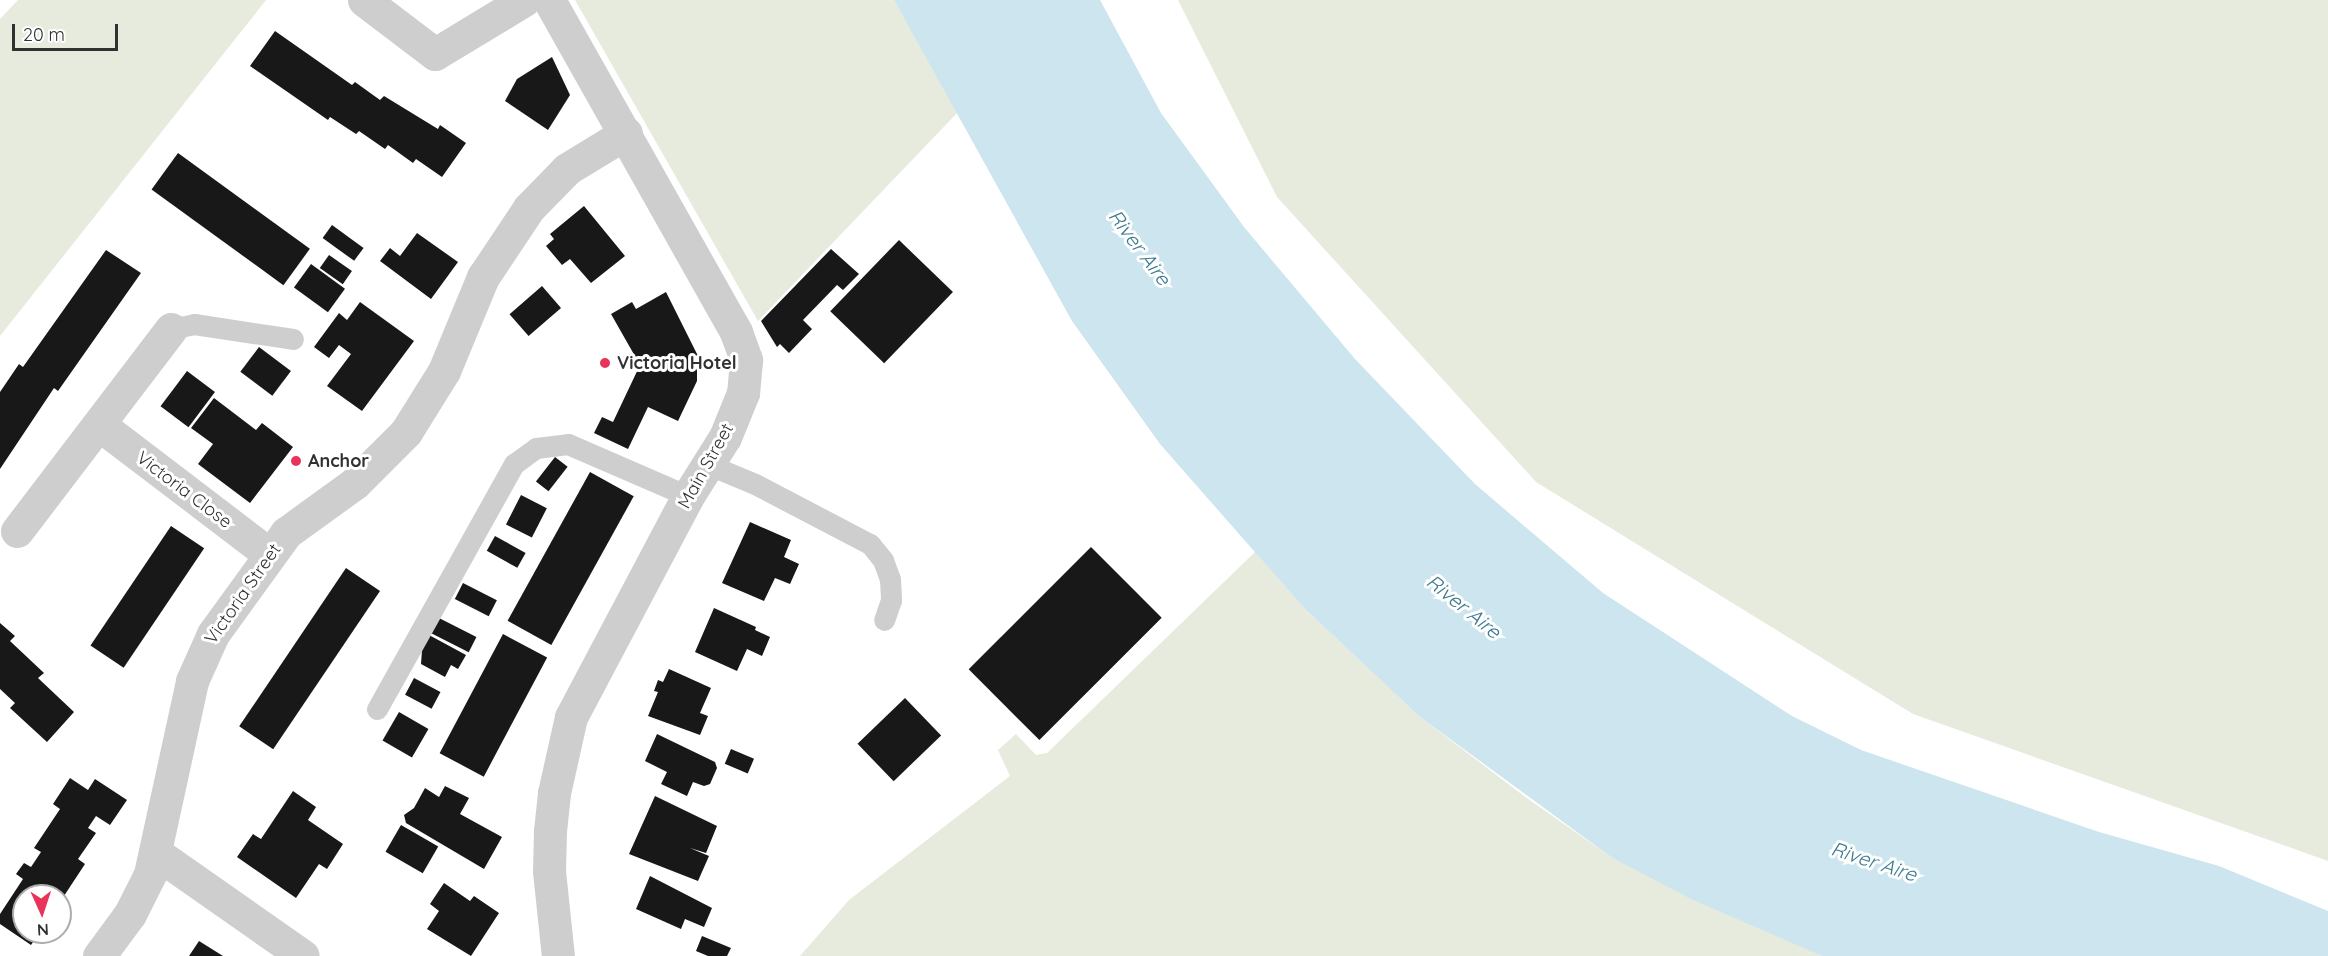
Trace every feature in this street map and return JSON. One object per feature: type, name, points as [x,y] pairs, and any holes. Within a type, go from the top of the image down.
[{"type":"street","points":[[364,0],[435,54],[524,0]]},
{"type":"street","name":"Main Street","points":[[549,0],[626,133],[736,332],[746,360],[744,393],[725,437],[688,496],[571,717],[554,793],[550,831],[549,871],[558,956]]},
{"type":"street","name":"Victoria Street","points":[[99,956],[130,914],[156,853],[192,681],[213,634],[268,554],[300,521],[355,483],[396,444],[432,393],[483,278],[512,230],[567,169],[626,133]]},
{"type":"street","points":[[17,531],[101,426],[171,329]]},
{"type":"street","name":"Victoria Close","points":[[101,426],[268,554]]},
{"type":"street","points":[[156,853],[303,956]]},
{"type":"lane","points":[[171,329],[194,324],[293,339]]},
{"type":"lane","points":[[377,709],[514,464],[536,448],[568,444],[688,496]]},
{"type":"lane","points":[[707,464],[755,484],[870,544],[883,560],[890,579],[891,600],[884,620]]},
{"type":"shaded area","points":[[18,0],[266,0],[0,336],[0,19]]},
{"type":"shaded area","points":[[575,0],[894,0],[958,112],[758,321]]},
{"type":"shaded area","points":[[1178,0],[2328,0],[2328,861],[1913,714],[1536,482],[1277,197]]},
{"type":"shaded area","points":[[1255,552],[1304,608],[1420,717],[1524,796],[1611,857],[1822,956],[800,956],[849,900],[1010,776],[998,750],[1016,734],[1036,755],[1047,753]]},
{"type":"water","name":"River Aire","points":[[894,0],[1100,0],[1161,113],[1244,227],[1355,359],[1475,484],[1603,593],[1792,716],[1861,750],[2099,832],[2219,866],[2328,911],[2328,956],[1822,956],[1691,899],[1611,857],[1420,717],[1304,608],[1160,444],[1072,321]]},
{"type":"building","points":[[275,31],[352,85],[355,82],[380,100],[384,96],[438,129],[440,125],[466,143],[442,177],[416,159],[413,163],[388,145],[385,149],[359,131],[356,134],[330,117],[328,120],[250,66]]},
{"type":"building","points":[[552,57],[570,95],[548,130],[505,101],[517,79]]},
{"type":"building","points":[[178,153],[310,249],[283,285],[152,189]]},
{"type":"building","points":[[584,206],[625,256],[591,283],[570,259],[562,265],[546,246],[554,239],[550,234]]},
{"type":"building","points":[[332,225],[364,248],[354,261],[323,238]]},
{"type":"building","points":[[417,233],[458,262],[431,299],[380,261],[390,248],[400,256]]},
{"type":"building","points":[[899,240],[953,292],[884,363],[830,311]]},
{"type":"building","points":[[831,249],[859,274],[843,290],[837,285],[803,320],[812,329],[789,353],[780,344],[777,347],[761,321]]},
{"type":"building","points":[[106,250],[141,273],[58,391],[54,388],[0,469],[0,392],[19,364],[23,367]]},
{"type":"building","points":[[329,255],[352,271],[343,284],[320,268]]},
{"type":"building","points":[[311,264],[345,289],[328,312],[294,287]]},
{"type":"building","points":[[542,286],[561,308],[529,336],[510,314]]},
{"type":"building","points":[[666,292],[697,354],[703,354],[704,368],[697,368],[697,381],[678,421],[648,407],[628,449],[594,433],[602,417],[613,422],[640,365],[611,314],[632,302],[636,309]]},
{"type":"building","points":[[360,302],[414,341],[362,411],[327,386],[351,354],[339,345],[329,358],[314,347],[339,313],[347,320]]},
{"type":"building","points":[[259,347],[291,371],[272,396],[240,372]]},
{"type":"building","points":[[187,371],[215,392],[188,427],[161,406]]},
{"type":"building","points":[[214,398],[256,430],[262,423],[293,447],[250,503],[198,464],[213,444],[191,428]]},
{"type":"building","points":[[555,457],[568,467],[549,491],[536,481]]},
{"type":"building","points":[[590,472],[634,496],[551,645],[508,621]]},
{"type":"building","points":[[521,495],[547,508],[532,538],[506,524]]},
{"type":"building","points":[[750,522],[791,540],[784,557],[799,564],[790,584],[775,578],[764,601],[722,583]]},
{"type":"building","points":[[171,526],[204,548],[124,668],[90,645]]},
{"type":"building","points":[[495,536],[526,553],[517,568],[487,551]]},
{"type":"building","points":[[1091,547],[1162,618],[1039,740],[969,669]]},
{"type":"building","points":[[346,568],[380,591],[273,749],[239,726]]},
{"type":"building","points":[[463,583],[497,600],[489,616],[455,599]]},
{"type":"building","points":[[714,608],[756,627],[755,630],[770,637],[762,656],[747,649],[737,671],[695,652]]},
{"type":"building","points":[[439,618],[476,637],[469,652],[431,633]]},
{"type":"building","points":[[0,623],[15,636],[10,641],[44,673],[38,678],[74,712],[47,742],[10,708],[15,703],[0,689]]},
{"type":"building","points":[[503,634],[547,657],[484,777],[440,753]]},
{"type":"building","points":[[429,635],[466,655],[458,669],[451,665],[445,677],[421,664],[422,650]]},
{"type":"building","points":[[669,669],[711,688],[700,713],[708,716],[700,735],[648,716],[658,692],[654,691],[658,680],[663,682]]},
{"type":"building","points":[[414,678],[440,692],[432,709],[405,695]]},
{"type":"building","points":[[905,698],[941,735],[894,781],[858,744]]},
{"type":"building","points":[[399,712],[428,729],[412,758],[382,741]]},
{"type":"building","points":[[657,734],[715,762],[717,768],[710,784],[704,786],[693,782],[687,796],[661,784],[667,772],[645,761]]},
{"type":"building","points":[[731,749],[754,759],[748,773],[725,764]]},
{"type":"building","points":[[70,778],[88,790],[95,779],[127,800],[110,825],[96,816],[88,828],[96,833],[78,859],[85,864],[72,884],[20,884],[23,879],[16,874],[24,863],[31,867],[41,852],[34,848],[60,809],[53,804]]},
{"type":"building","points":[[445,786],[469,798],[460,814],[502,837],[484,869],[406,823],[404,815],[414,808],[425,788],[439,797]]},
{"type":"building","points":[[293,791],[316,807],[308,820],[343,844],[327,869],[319,864],[296,898],[237,857],[253,834],[261,839]]},
{"type":"building","points":[[655,796],[717,826],[706,853],[690,848],[709,856],[698,881],[629,854]]},
{"type":"building","points":[[401,825],[438,846],[423,873],[386,852]]},
{"type":"building","points":[[650,876],[712,908],[704,927],[685,919],[681,929],[636,909]]},
{"type":"building","points":[[444,883],[470,901],[474,896],[499,913],[471,956],[427,929],[439,911],[430,904]]},
{"type":"building","points":[[12,896],[12,932],[0,924],[0,914]]},
{"type":"building","points":[[702,936],[731,948],[727,956],[708,956],[696,951]]},
{"type":"building","points":[[199,941],[223,956],[189,956]]},
{"type":"place","name":"Victoria Hotel","points":[[605,363]]},
{"type":"place","name":"Anchor","points":[[296,461]]}]
